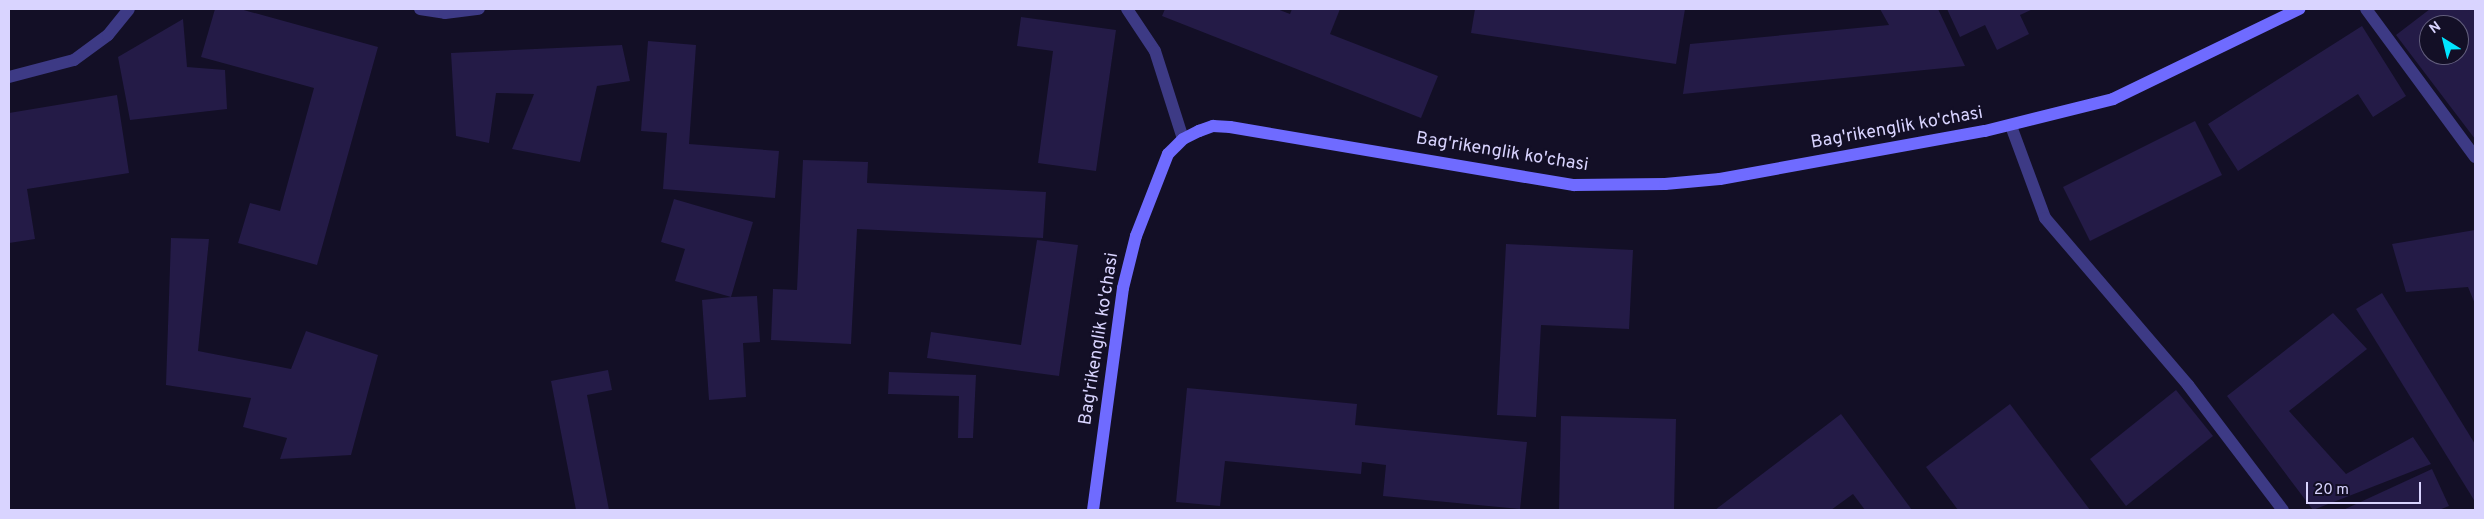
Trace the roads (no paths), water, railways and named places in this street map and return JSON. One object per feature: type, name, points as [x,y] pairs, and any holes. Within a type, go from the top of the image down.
[{"type":"main road","name":"Bag'rikenglik ko'chasi","points":[[1093,510],[1123,288],[1157,175],[1168,154],[1183,139],[1213,126],[1230,127],[1574,185],[1627,185],[1720,179],[2011,126],[2113,99],[2299,9]]},
{"type":"street","points":[[9,77],[74,60],[108,35],[128,9]]},
{"type":"street","points":[[420,9],[445,13],[479,9]]},
{"type":"street","points":[[1126,9],[1154,51],[1183,139]]},
{"type":"street","points":[[2366,9],[2475,157]]},
{"type":"street","points":[[2011,126],[2045,218],[2188,385],[2283,510]]}]
